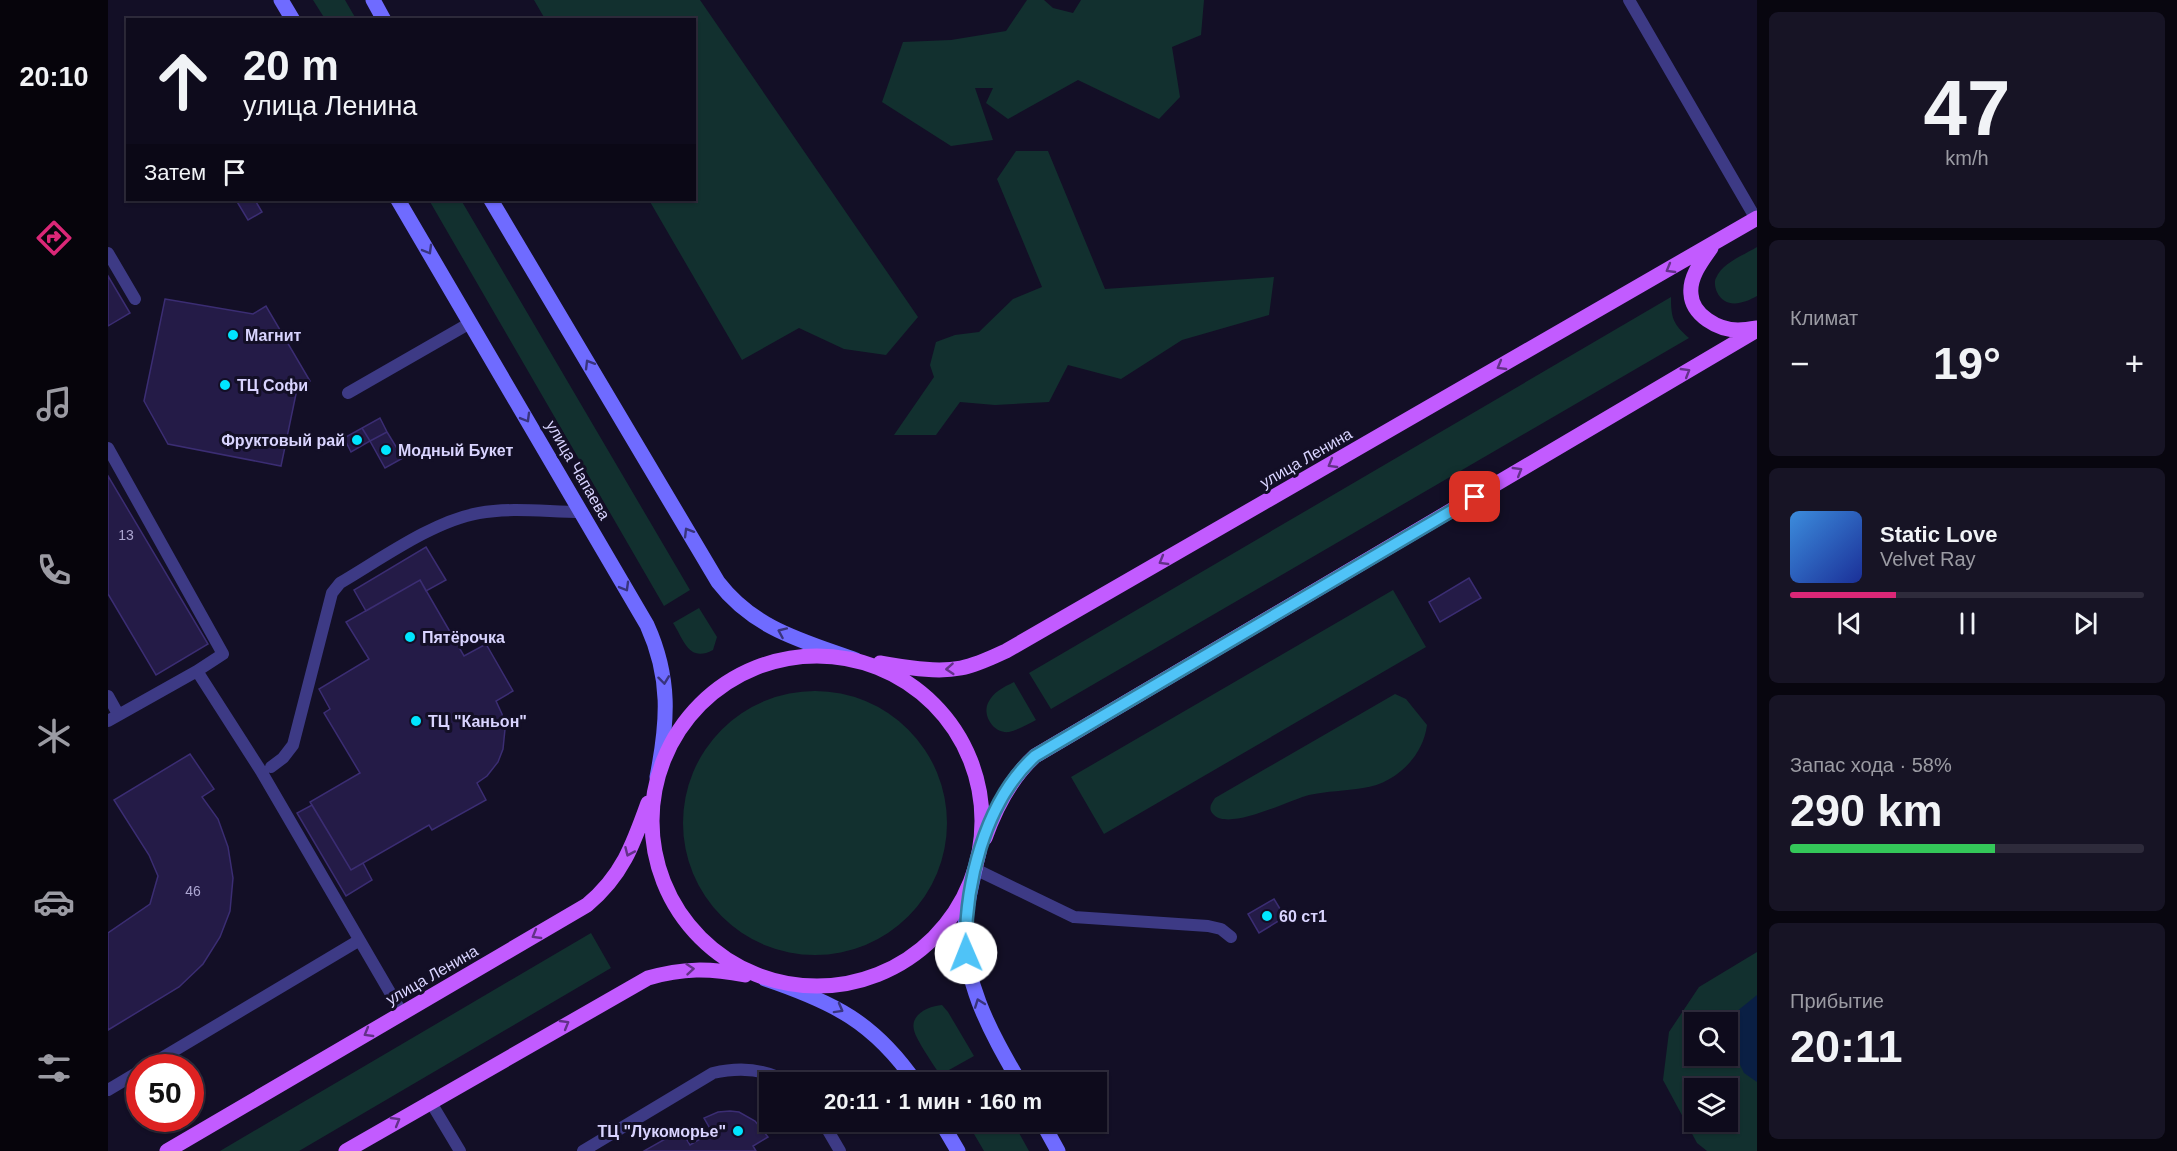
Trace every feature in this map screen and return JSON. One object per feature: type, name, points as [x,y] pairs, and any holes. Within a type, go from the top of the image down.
[{"type":"main road","points":[[281,0],[291,18]]},
{"type":"main road","points":[[373,0],[383,18]]},
{"type":"main road","name":"улица Чапаева","points":[[399,201],[647,625],[657,646],[664,681],[666,714],[657,777]]},
{"type":"main road","points":[[492,201],[718,582],[732,600],[755,618],[777,630],[887,670],[915,687],[939,709],[959,735],[973,764],[981,795],[983,828],[966,916],[969,970],[987,1023],[1014,1072]]},
{"type":"main road","name":"улица Ленина","points":[[856,660],[940,670],[960,668],[981,662],[1006,651],[1757,219]]},
{"type":"main road","points":[[1713,245],[1700,264],[1692,282],[1691,294],[1695,308],[1716,325],[1737,330],[1757,329]]},
{"type":"main road","points":[[346,1151],[648,978],[670,971],[699,968],[765,978],[792,985],[820,987],[848,984],[874,976],[900,964],[922,949],[942,929],[958,907],[999,804],[1022,768],[1035,756],[1757,329]]},
{"type":"main road","points":[[856,660],[825,655],[793,657],[762,665],[733,678],[707,697],[686,720],[669,747],[657,777],[652,805],[652,833],[656,860],[665,887],[678,911],[695,934],[716,952],[739,967],[816,997],[859,1021],[878,1037],[907,1072]]},
{"type":"main road","name":"улица Ленина","points":[[167,1151],[587,905],[602,893],[618,874],[629,854],[657,777]]},
{"type":"main road","points":[[946,1132],[958,1151]]},
{"type":"main road","points":[[1048,1132],[1058,1151]]},
{"type":"lane","points":[[1629,0],[1757,219]]},
{"type":"lane","points":[[108,253],[135,299]]},
{"type":"lane","points":[[348,393],[471,323]]},
{"type":"lane","points":[[108,448],[223,654],[197,671],[113,717],[108,696]]},
{"type":"lane","points":[[271,767],[283,758],[293,745],[332,593],[340,583],[430,530],[459,518],[494,511],[581,512]]},
{"type":"lane","points":[[197,671],[261,771],[402,1013]]},
{"type":"lane","points":[[975,869],[1074,917],[1208,926],[1221,929],[1232,937]]},
{"type":"lane","points":[[168,1054],[358,941]]},
{"type":"lane","points":[[583,1151],[713,1073],[733,1069],[764,1072]]},
{"type":"lane","points":[[108,1090],[126,1079]]},
{"type":"lane","points":[[430,1101],[460,1151]]},
{"type":"lane","points":[[829,1132],[840,1151]]},
{"type":"green space","points":[[313,0],[345,0],[355,18],[324,18]]},
{"type":"green space","points":[[534,0],[700,0],[918,317],[886,355],[844,349],[799,328],[742,360],[650,201],[696,201],[696,18],[544,18]]},
{"type":"green space","points":[[1027,0],[1044,0],[1053,8],[1073,13],[1081,0],[1204,0],[1201,35],[1172,47],[1180,97],[1159,119],[1078,80],[1008,119],[986,103],[993,88],[975,88],[993,140],[951,146],[882,102],[903,42],[951,40],[1006,31]]},
{"type":"green space","points":[[1016,151],[1048,151],[1105,289],[1274,277],[1269,315],[1182,340],[1121,379],[1068,365],[1049,402],[995,405],[960,402],[936,435],[894,435],[934,377],[930,365],[936,342],[955,335],[979,332],[1013,299],[1042,287],[997,179]]},
{"type":"green space","points":[[430,201],[462,201],[690,590],[664,606]]},
{"type":"green space","points":[[1757,247],[1757,296],[1740,303],[1725,301],[1717,292],[1715,279],[1728,264]]},
{"type":"green space","points":[[1671,297],[1674,320],[1679,329],[1689,338],[1051,709],[1029,673]]},
{"type":"green space","points":[[1393,590],[1426,647],[1104,834],[1071,777]]},
{"type":"green space","points":[[699,608],[717,637],[713,650],[698,654],[688,648],[673,623]]},
{"type":"green space","points":[[1014,682],[1036,720],[1016,730],[1004,732],[994,727],[988,718],[988,703],[996,693]]},
{"type":"green space","points":[[828,691],[841,693],[877,706],[899,721],[917,739],[937,772],[945,797],[947,823],[945,849],[932,885],[917,907],[899,925],[877,940],[841,953],[802,955],[789,953],[753,940],[731,925],[713,907],[698,885],[685,849],[683,810],[685,797],[698,761],[713,739],[731,721],[753,706],[789,693]]},
{"type":"green space","points":[[1395,694],[1406,699],[1427,725],[1420,748],[1406,767],[1396,775],[1375,785],[1309,795],[1245,817],[1221,819],[1211,812],[1215,798]]},
{"type":"green space","points":[[591,933],[611,968],[299,1151],[220,1151]]},
{"type":"green space","points":[[1757,952],[1757,1151],[1707,1151],[1697,1143],[1691,1132],[1738,1132],[1738,1078],[1684,1078],[1684,1119],[1663,1080],[1669,1032],[1699,987]]},
{"type":"green space","points":[[942,1005],[948,1012],[974,1056],[945,1072],[938,1072],[914,1030],[915,1019],[918,1015],[932,1007]]},
{"type":"green space","points":[[973,1132],[1019,1132],[1029,1151],[984,1151]]},
{"type":"water","points":[[1757,995],[1757,1082],[1744,1073],[1738,1061],[1738,1012],[1736,1012]]},
{"type":"building","points":[[237,201],[256,201],[262,212],[248,220]]},
{"type":"building","points":[[108,276],[130,313],[108,326]]},
{"type":"building","name":"ТЦ Софи","points":[[165,299],[253,314],[266,306],[310,381],[297,389],[281,466],[168,444],[144,401]]},
{"type":"building","points":[[380,418],[387,432],[370,441],[362,428]]},
{"type":"building","name":"Фруктовый рай","points":[[362,428],[370,441],[351,452],[344,438]]},
{"type":"building","name":"Модный Букет","points":[[387,432],[403,458],[385,468],[370,441]]},
{"type":"building","points":[[108,476],[208,644],[156,675],[108,594]]},
{"type":"building","points":[[426,547],[446,580],[426,591],[420,580],[366,611],[354,590]]},
{"type":"building","points":[[1469,578],[1481,598],[1440,622],[1429,602]]},
{"type":"building","name":"ТЦ \"Каньон\"","points":[[420,580],[464,656],[486,644],[513,691],[496,701],[505,729],[503,749],[498,762],[487,776],[477,783],[486,800],[432,830],[429,825],[351,870],[310,802],[360,773],[324,713],[330,709],[319,689],[369,659],[346,622]]},
{"type":"building","points":[[190,754],[214,789],[202,797],[218,819],[228,847],[233,878],[230,911],[220,937],[203,964],[179,987],[108,1030],[108,933],[150,904],[158,876],[149,855],[114,800]]},
{"type":"building","points":[[312,805],[351,870],[363,863],[372,880],[346,896],[297,813]]},
{"type":"building","name":"60 ст1","points":[[1274,899],[1285,917],[1259,933],[1248,914]]},
{"type":"building","name":"ТЦ \"Лукоморье\"","points":[[718,1112],[739,1112],[755,1121],[759,1126],[759,1132],[764,1132],[768,1137],[753,1146],[756,1151],[644,1151],[681,1130],[690,1145],[712,1132],[704,1118]]},
{"type":"place","name":"Магнит","points":[[233,335]]},
{"type":"place","name":"ТЦ Софи","points":[[225,385]]},
{"type":"place","name":"Фруктовый рай","points":[[357,440]]},
{"type":"place","name":"Модный Букет","points":[[386,450]]},
{"type":"place","name":"Пятёрочка","points":[[410,637]]},
{"type":"place","name":"ТЦ \"Каньон\"","points":[[416,721]]},
{"type":"place","name":"60 ст1","points":[[1267,916]]},
{"type":"place","name":"ТЦ \"Лукоморье\"","points":[[738,1131]]},
{"type":"route","points":[[966,953],[966,916],[970,892],[988,830],[1011,784],[1022,768],[1035,756],[1475,497]]}]
